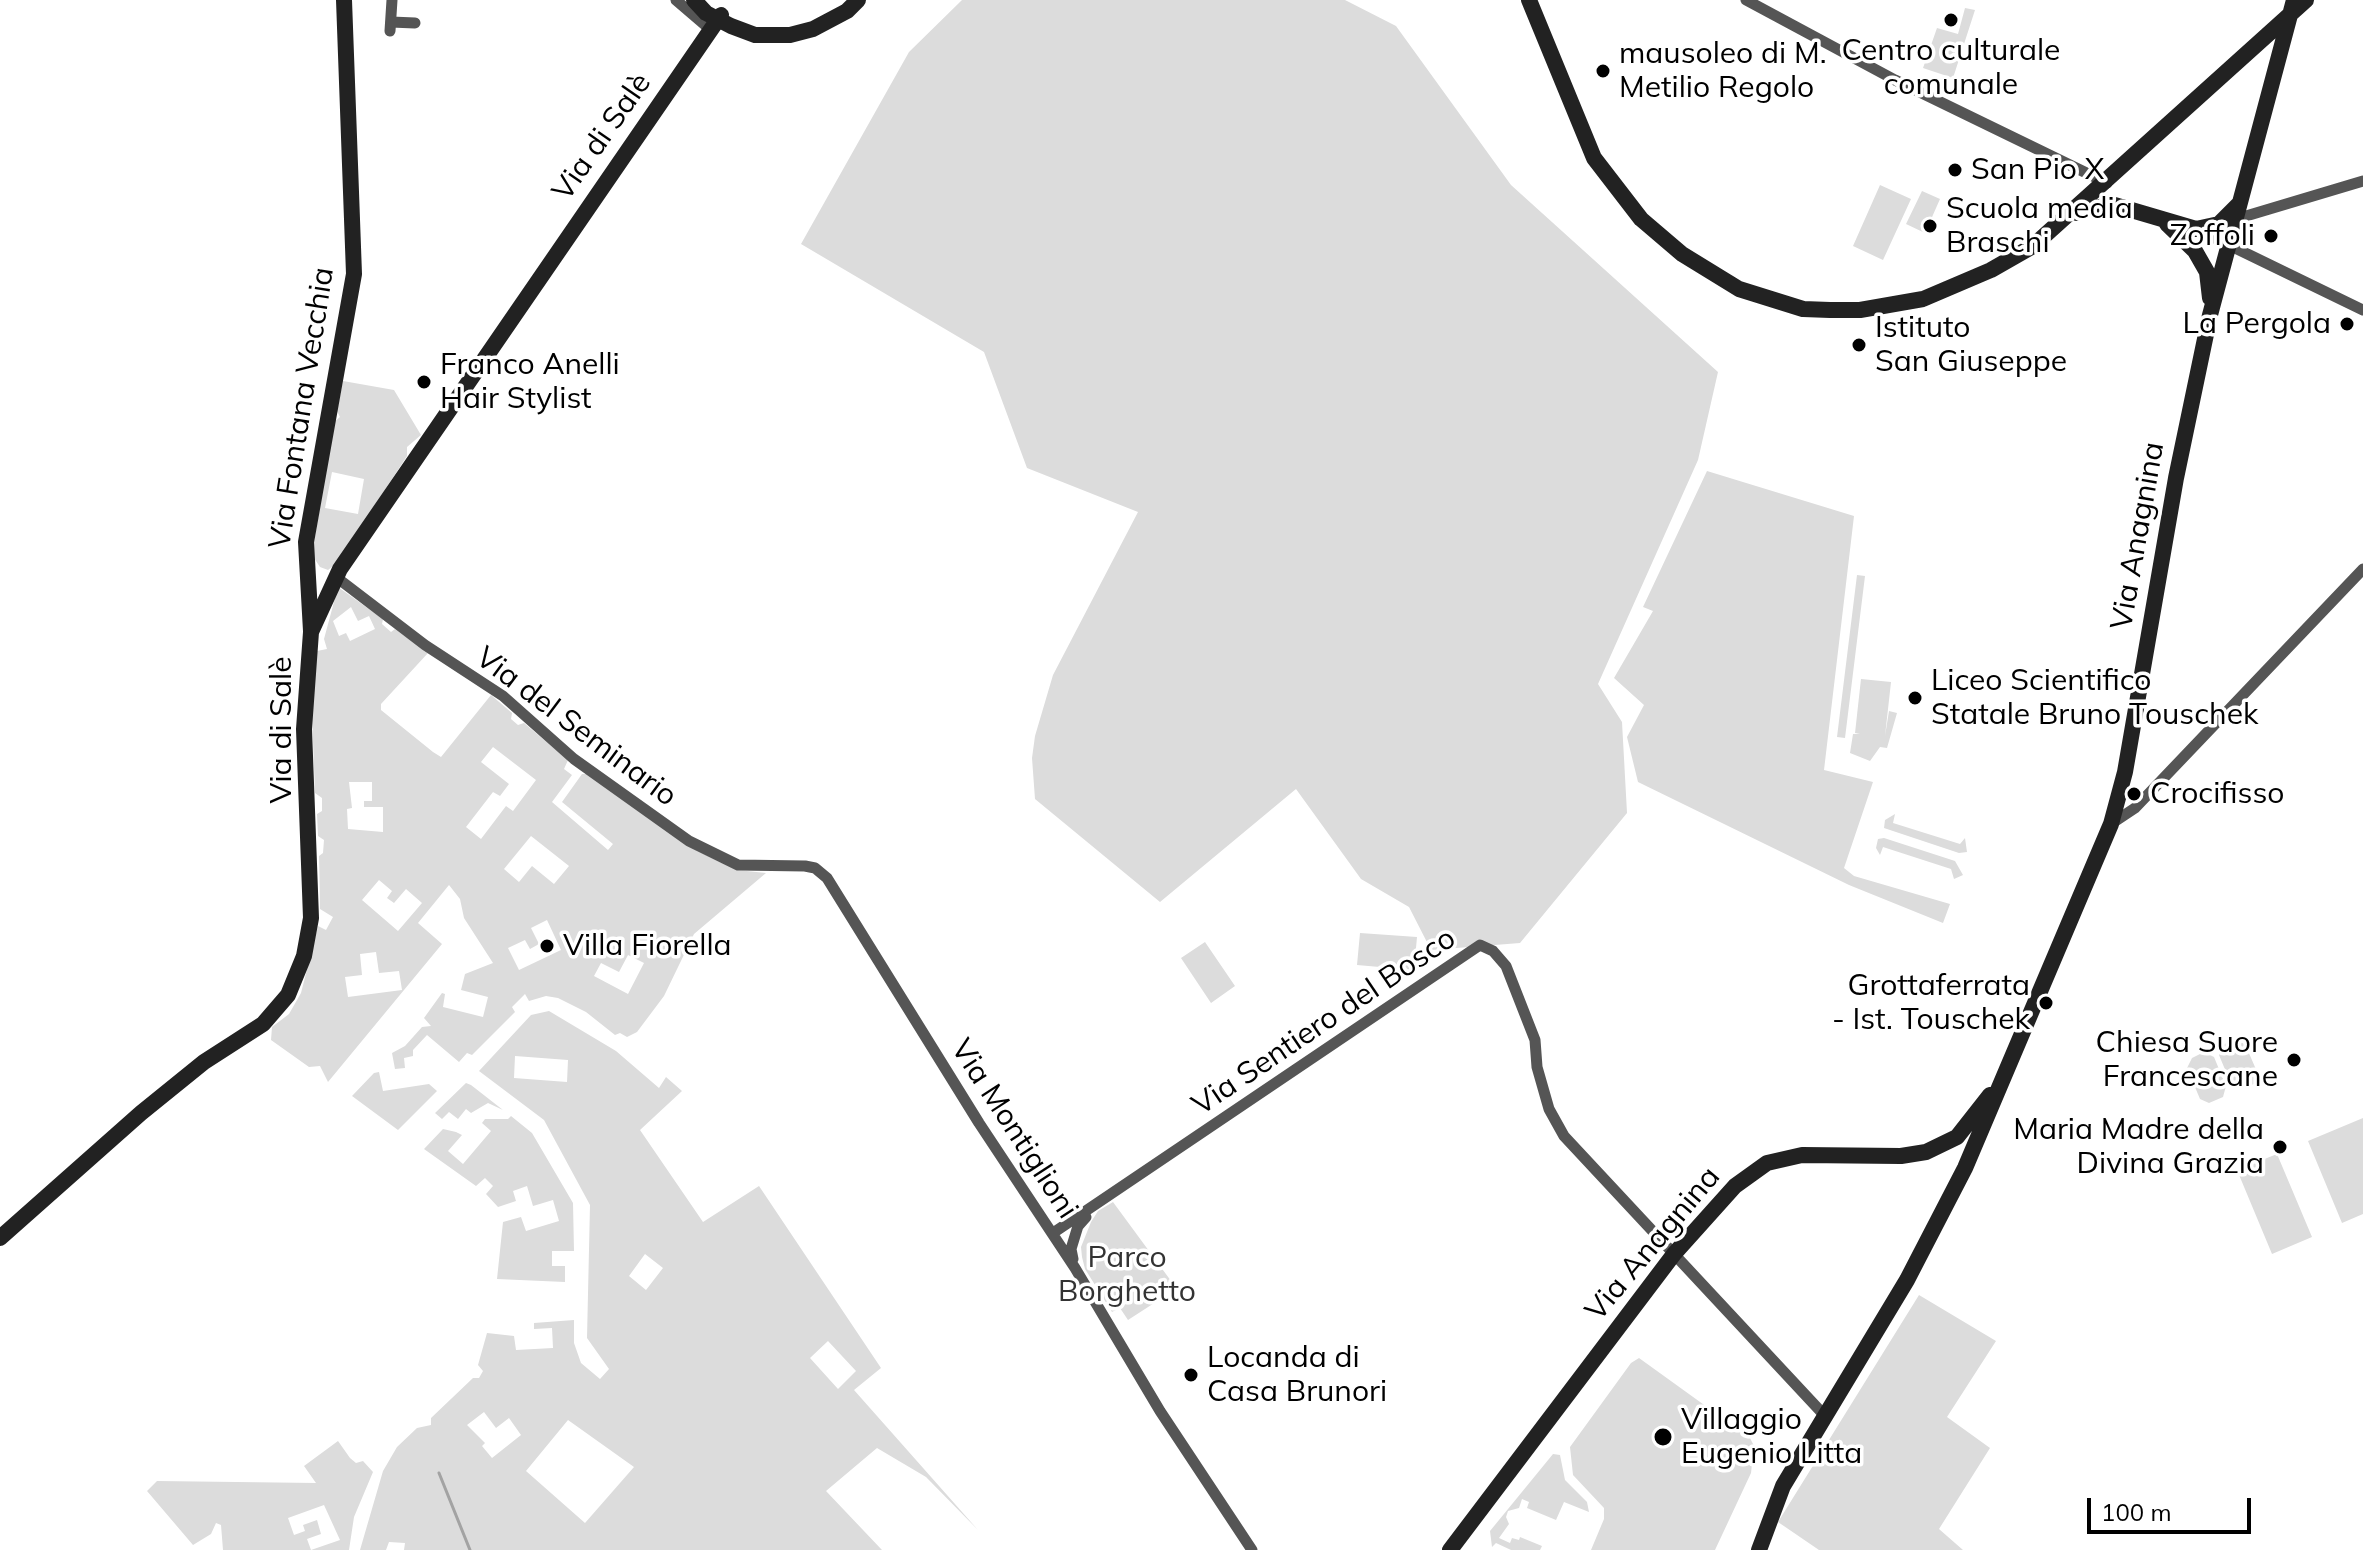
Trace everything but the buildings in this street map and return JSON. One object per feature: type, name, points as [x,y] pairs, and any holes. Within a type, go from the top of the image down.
[{"type":"main road","name":"Via Fontana Vecchia","points":[[311,632],[306,561],[312,502],[354,280],[344,0]]},
{"type":"main road","points":[[694,0],[716,22],[755,35],[790,35],[813,29],[847,11],[858,0]]},
{"type":"main road","points":[[700,0],[716,22],[783,27],[810,20],[846,0]]},
{"type":"main road","points":[[1529,0],[1594,158],[1612,185],[1658,235],[1739,289],[1816,309],[1860,310],[1923,299],[2033,246],[2107,183],[2298,3]]},
{"type":"main road","name":"Via Anagnina","points":[[1759,1550],[1783,1486],[1907,1280],[1965,1168],[2111,824],[2125,772],[2177,470],[2210,315],[2298,3]]},
{"type":"main road","name":"Via di Salè","points":[[0,1238],[159,1097],[263,1024],[291,989],[304,956],[311,924],[304,717],[311,632],[337,575],[716,22]]},
{"type":"main road","points":[[2265,36],[2277,39],[2282,52]]},
{"type":"main road","points":[[2122,169],[2120,195],[2130,207]]},
{"type":"main road","points":[[2068,216],[2094,206],[2130,207],[2165,222],[2196,229],[2219,224],[2238,211]]},
{"type":"main road","points":[[2165,222],[2195,251],[2207,272],[2210,315]]},
{"type":"main road","points":[[306,561],[319,576],[337,575]]},
{"type":"main road","name":"Via Anagnina","points":[[1450,1550],[1674,1254],[1735,1186],[1767,1163],[1802,1155],[1926,1152],[1957,1137],[2007,1071]]},
{"type":"main road","points":[[1957,1137],[1965,1148],[1965,1168]]},
{"type":"street","points":[[392,0],[390,26],[415,23]]},
{"type":"street","points":[[676,0],[716,22]]},
{"type":"street","points":[[1746,0],[1895,80],[2107,183]]},
{"type":"street","points":[[2238,211],[2363,181]]},
{"type":"street","points":[[2196,229],[2363,310]]},
{"type":"street","points":[[2111,824],[2135,808],[2363,569]]},
{"type":"street","name":"Via del Seminario","points":[[337,575],[425,645],[503,696],[574,759],[689,841],[738,865],[805,866]]},
{"type":"street","name":"Via Montiglioni","points":[[805,866],[815,868],[827,878],[841,899],[963,1098],[1075,1268],[1160,1411],[1252,1550]]},
{"type":"street","name":"Via Sentiero del Bosco","points":[[1053,1233],[1480,945],[1493,951],[1506,966],[1535,1040],[1537,1067],[1549,1109],[1564,1136],[1825,1416]]},
{"type":"street","name":"Via Sentiero del Bosco","points":[[1075,1268],[1071,1249],[1078,1226],[1097,1205]]},
{"type":"green space","points":[[962,0],[1345,0],[1396,26],[1511,185],[1718,372],[1698,460],[1598,684],[1622,722],[1627,813],[1520,943],[1431,950],[1409,907],[1361,879],[1296,789],[1160,902],[1035,799],[1032,758],[1035,736],[1053,675],[1138,512],[1027,468],[984,352],[801,244],[909,52]]},
{"type":"green space","points":[[1965,8],[1975,10],[1953,78],[1923,68],[1937,28],[1958,34]]},
{"type":"green space","points":[[1880,185],[1911,199],[1883,260],[1853,246]]},
{"type":"green space","points":[[1922,191],[1940,199],[1925,233],[1906,224]]},
{"type":"green space","points":[[343,381],[394,390],[421,435],[407,447],[407,456],[337,563],[328,570],[320,567],[312,555],[334,422],[340,417],[337,411]],"holes":[[[332,472],[364,479],[358,514],[325,508]]]},
{"type":"green space","points":[[1707,471],[1854,516],[1824,770],[1873,782],[1844,868],[1854,876],[1950,904],[1943,923],[1849,885],[1638,782],[1627,737],[1644,705],[1614,678],[1653,611],[1643,607]]},
{"type":"green space","points":[[1857,575],[1865,576],[1845,738],[1837,737]]},
{"type":"green space","points":[[338,587],[383,619],[382,624],[391,632],[395,629],[428,653],[381,704],[381,710],[433,752],[441,757],[491,695],[512,713],[511,719],[518,725],[524,723],[568,760],[564,769],[572,775],[552,802],[608,850],[613,844],[562,802],[582,774],[587,774],[697,851],[737,870],[766,873],[694,934],[664,996],[637,1032],[627,1037],[620,1033],[615,1035],[586,1012],[558,998],[546,996],[529,1001],[525,994],[512,1007],[515,1012],[472,1055],[467,1053],[459,1062],[427,1035],[413,1050],[413,1056],[404,1058],[405,1068],[395,1069],[392,1053],[405,1046],[422,1027],[431,1026],[424,1018],[442,993],[445,994],[443,1007],[483,1017],[488,997],[461,990],[465,974],[493,963],[464,918],[460,899],[449,885],[418,923],[442,944],[328,1082],[320,1066],[309,1067],[271,1040],[272,1027],[289,1014],[301,993],[318,926],[326,930],[333,917],[320,909],[319,856],[323,853],[324,840],[318,836],[317,814],[322,811],[322,798],[315,793],[312,715],[317,651],[327,649],[324,639]],"holes":[[[351,607],[358,621],[369,616],[375,629],[350,641],[346,633],[339,636],[333,621]],[[493,747],[536,780],[513,811],[506,806],[481,839],[466,827],[493,792],[500,796],[509,784],[481,762]],[[349,782],[372,782],[372,801],[364,801],[364,807],[383,807],[383,832],[348,829],[347,809],[352,808]],[[531,836],[569,866],[554,884],[532,866],[519,882],[504,869]],[[379,880],[392,891],[387,898],[394,903],[406,889],[422,903],[398,931],[362,900]],[[547,920],[561,950],[519,970],[508,948],[525,940],[530,949],[539,944],[531,928]],[[376,952],[379,973],[399,971],[402,990],[348,997],[345,977],[362,975],[360,954]],[[628,955],[644,963],[628,994],[594,976],[601,963],[619,972]]]},
{"type":"green space","points":[[1861,679],[1891,682],[1885,736],[1889,711],[1897,713],[1887,748],[1880,747],[1870,761],[1850,753],[1853,734],[1860,734],[1855,733]]},
{"type":"green space","points":[[1895,814],[1893,823],[1960,844],[1965,838],[1967,852],[1959,853],[1884,828],[1885,820]]},
{"type":"green space","points":[[1884,838],[1955,861],[1963,875],[1954,879],[1951,869],[1883,847],[1880,855],[1876,848],[1878,839]]},
{"type":"green space","points":[[1360,933],[1417,937],[1414,970],[1357,965]]},
{"type":"green space","points":[[1205,942],[1235,986],[1211,1003],[1181,958]]},
{"type":"green space","points":[[549,1011],[616,1051],[659,1088],[666,1077],[682,1091],[640,1130],[703,1222],[759,1186],[881,1368],[854,1390],[978,1530],[926,1477],[877,1448],[826,1491],[882,1550],[404,1550],[405,1543],[389,1542],[386,1550],[360,1550],[383,1471],[397,1447],[417,1428],[431,1425],[431,1418],[473,1378],[479,1378],[483,1371],[478,1365],[487,1333],[514,1336],[516,1350],[553,1348],[552,1328],[534,1329],[534,1323],[574,1320],[574,1343],[581,1363],[600,1379],[609,1369],[587,1338],[590,1205],[544,1120],[479,1071],[531,1015]],"holes":[[[515,1056],[568,1060],[567,1082],[514,1078]],[[645,1254],[663,1268],[646,1290],[629,1276]],[[828,1341],[856,1371],[838,1389],[810,1358]],[[484,1412],[496,1428],[509,1418],[521,1435],[492,1458],[482,1446],[485,1443],[467,1425]],[[568,1420],[634,1467],[585,1523],[526,1471]]]},
{"type":"green space","points":[[2234,1040],[2245,1044],[2258,1074],[2254,1084],[2240,1089],[2231,1084],[2219,1055],[2222,1045]]},
{"type":"green space","points":[[2204,1052],[2214,1057],[2226,1086],[2223,1097],[2209,1103],[2200,1099],[2187,1068],[2192,1058]]},
{"type":"green space","points":[[379,1072],[383,1091],[429,1084],[437,1091],[398,1130],[352,1096],[374,1073]]},
{"type":"green space","points":[[466,1083],[503,1110],[488,1103],[471,1113],[466,1109],[458,1119],[449,1112],[442,1119],[435,1113]]},
{"type":"green space","points":[[511,1116],[532,1133],[573,1203],[574,1251],[552,1251],[552,1266],[565,1266],[565,1282],[497,1279],[503,1222],[521,1217],[526,1231],[559,1221],[553,1200],[533,1206],[527,1186],[513,1191],[516,1201],[498,1207],[486,1194],[493,1186],[485,1178],[476,1186],[424,1149],[443,1129],[456,1132],[462,1135],[448,1151],[463,1164],[491,1131],[482,1123],[485,1119],[508,1119]]},
{"type":"green space","points":[[2363,1118],[2363,1214],[2342,1223],[2308,1141]]},
{"type":"green space","points":[[2277,1154],[2312,1237],[2272,1254],[2237,1170]]},
{"type":"green space","name":"Parco Borghetto","points":[[1113,1202],[1174,1285],[1160,1294],[1162,1298],[1128,1320],[1120,1308],[1112,1312],[1085,1269],[1082,1257],[1081,1247],[1091,1222],[1098,1211]]},
{"type":"green space","points":[[1919,1295],[1996,1341],[1947,1417],[1990,1448],[1939,1529],[1963,1550],[1819,1550],[1778,1522]]},
{"type":"green space","points":[[1639,1358],[1750,1438],[1754,1446],[1751,1473],[1715,1550],[1591,1550],[1604,1519],[1604,1508],[1573,1475],[1570,1447],[1631,1363]]},
{"type":"green space","points":[[338,1441],[350,1458],[356,1463],[363,1461],[373,1472],[354,1517],[349,1550],[223,1550],[221,1525],[216,1523],[211,1534],[193,1545],[147,1491],[157,1481],[316,1483],[304,1466]],"holes":[[[324,1505],[340,1540],[311,1550],[307,1539],[321,1534],[317,1520],[303,1525],[305,1531],[294,1535],[288,1518]]]},
{"type":"green space","points":[[1553,1454],[1560,1455],[1565,1480],[1587,1502],[1589,1512],[1564,1502],[1556,1520],[1527,1508],[1529,1502],[1522,1499],[1519,1508],[1508,1511],[1506,1517],[1509,1524],[1499,1538],[1510,1543],[1512,1538],[1519,1540],[1520,1537],[1542,1546],[1540,1550],[1511,1550],[1496,1543],[1492,1547],[1490,1531]]},
{"type":"waterway","points":[[439,1473],[470,1550]]},
{"type":"place","name":"Centro culturale comunale","points":[[1951,20]]},
{"type":"place","name":"mausoleo di M. Metilio Regolo","points":[[1603,71]]},
{"type":"place","name":"San Pio X","points":[[1955,170]]},
{"type":"place","name":"Scuola media Braschi","points":[[1930,226]]},
{"type":"place","name":"Zoffoli","points":[[2271,236]]},
{"type":"place","name":"La Pergola","points":[[2347,324]]},
{"type":"place","name":"Istituto San Giuseppe","points":[[1859,345]]},
{"type":"place","name":"Franco Anelli Hair Stylist","points":[[424,382]]},
{"type":"place","name":"Liceo Scientifico Statale Bruno Touschek","points":[[1915,698]]},
{"type":"place","name":"Crocifisso","points":[[2134,794]]},
{"type":"place","name":"Villa Fiorella","points":[[547,946]]},
{"type":"place","name":"Grottaferrata - Ist. Touschek","points":[[2046,1003]]},
{"type":"place","name":"Chiesa Suore Francescane","points":[[2294,1060]]},
{"type":"place","name":"Maria Madre della Divina Grazia","points":[[2280,1147]]},
{"type":"place","name":"Locanda di Casa Brunori","points":[[1191,1375]]},
{"type":"place","name":"Villaggio Eugenio Litta","points":[[1663,1437]]}]
